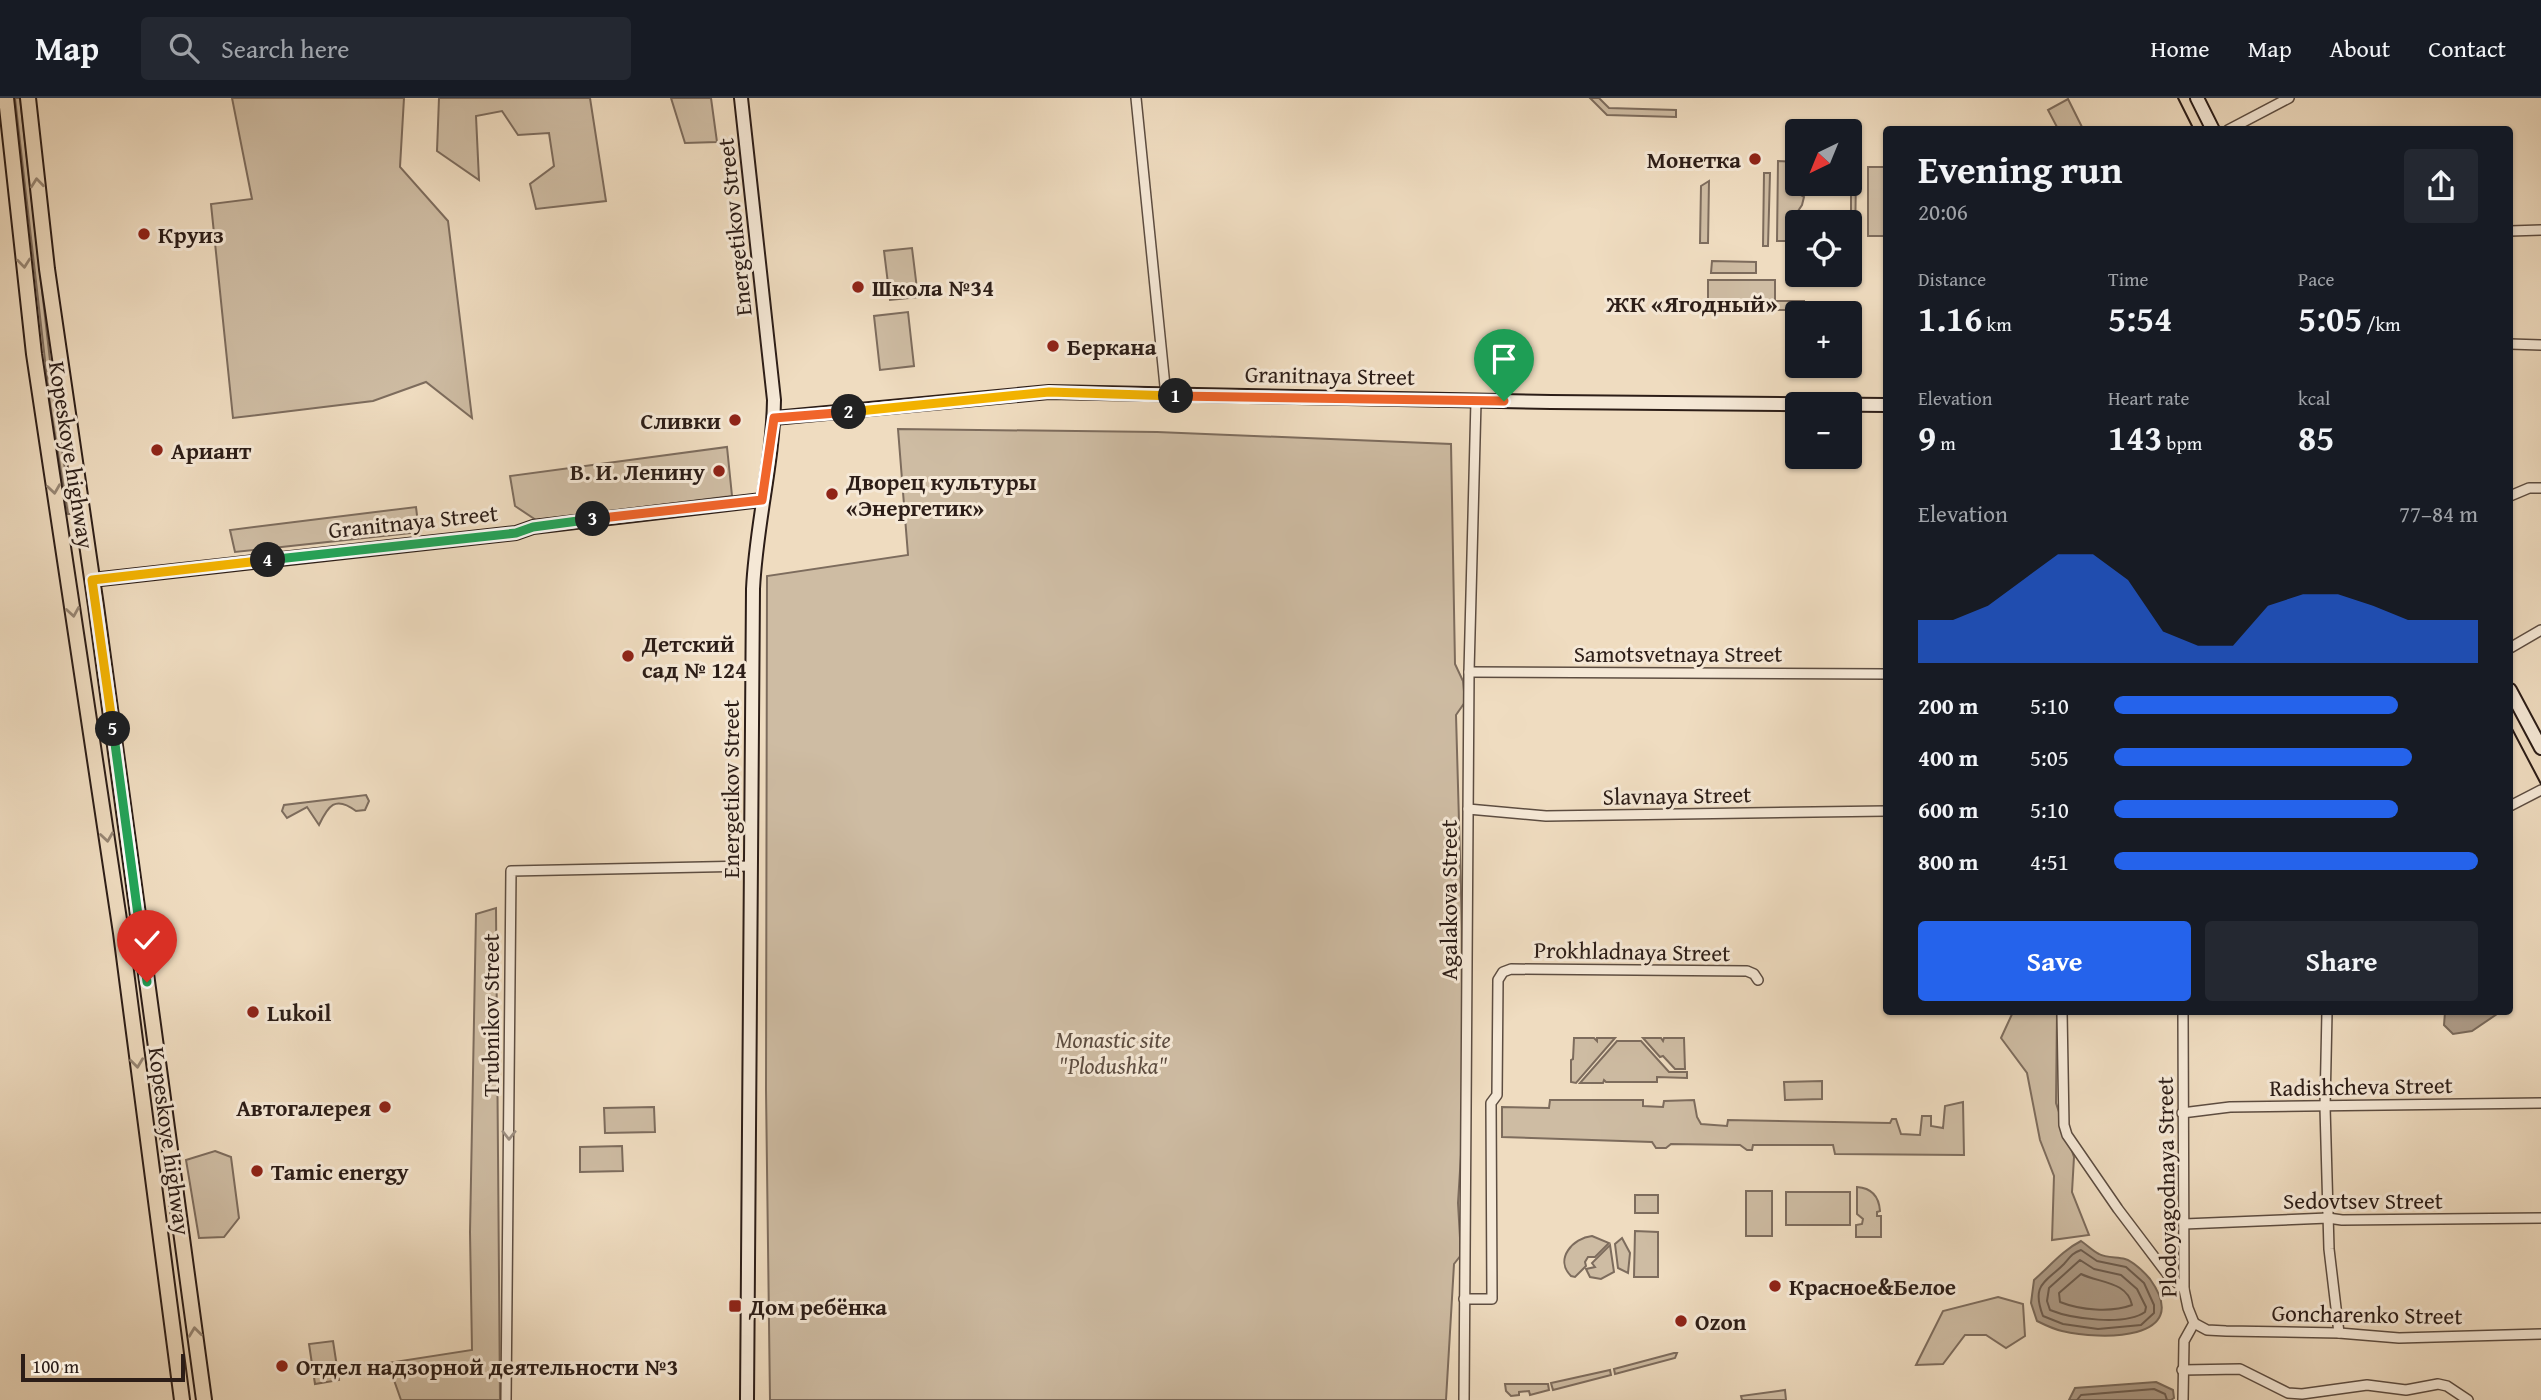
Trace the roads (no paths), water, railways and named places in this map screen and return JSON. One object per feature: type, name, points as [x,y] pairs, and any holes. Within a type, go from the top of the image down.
[{"type":"main road","name":"Kopeskoye highway","points":[[6,98],[34,354],[121,933],[182,1400]]},
{"type":"main road","name":"Kopeskoye highway","points":[[28,98],[49,282],[204,1400]]},
{"type":"main road","name":"Granitnaya Street","points":[[69,583],[92,580]]},
{"type":"main road","points":[[168,1297],[190,1293]]},
{"type":"main road","points":[[178,1371],[200,1369]]},
{"type":"street","name":"Energetikov Street","points":[[741,98],[774,418],[753,589],[747,1400]]},
{"type":"street","points":[[1136,98],[1166,396]]},
{"type":"street","points":[[2197,98],[2211,126]]},
{"type":"street","points":[[2236,126],[2289,98]]},
{"type":"street","points":[[2513,231],[2541,230]]},
{"type":"street","points":[[2513,344],[2541,345]]},
{"type":"street","name":"Granitnaya Street","points":[[774,418],[1049,392],[1476,401],[1883,405]]},
{"type":"street","name":"Agalakova Street","points":[[1464,1400],[1469,672],[1476,401]]},
{"type":"street","points":[[2513,495],[2529,488],[2541,488]]},
{"type":"street","name":"Granitnaya Street","points":[[92,580],[503,534],[533,527],[762,500]]},
{"type":"street","points":[[2513,646],[2541,630]]},
{"type":"street","name":"Samotsvetnaya Street","points":[[1469,672],[1883,674]]},
{"type":"street","points":[[2513,697],[2541,748]]},
{"type":"street","points":[[2513,804],[2541,790]]},
{"type":"street","name":"Slavnaya Street","points":[[1468,809],[1546,816],[1883,811]]},
{"type":"street","name":"Trubnikov Street","points":[[506,1400],[511,871],[751,866]]},
{"type":"street","name":"Prokhladnaya Street","points":[[1464,1298],[1492,1299],[1490,1103],[1497,1094],[1498,980],[1503,972],[1511,969],[1747,971],[1754,974],[1758,980]]},
{"type":"street","points":[[2062,1015],[2064,1125],[2067,1136],[2168,1275],[2184,1289]]},
{"type":"street","name":"Plodoyagodnaya Street","points":[[2183,1015],[2184,1289],[2194,1324],[2184,1341],[2183,1400]]},
{"type":"street","points":[[2326,1015],[2325,1107],[2329,1249],[2339,1333]]},
{"type":"street","name":"Radishcheva Street","points":[[2182,1113],[2230,1107],[2541,1103]]},
{"type":"street","name":"Sedovtsev Street","points":[[2184,1224],[2328,1218],[2541,1218]]},
{"type":"street","name":"Goncharenko Street","points":[[2194,1324],[2207,1330],[2339,1333],[2399,1338],[2541,1334]]},
{"type":"street","points":[[2182,1370],[2241,1369],[2288,1393],[2302,1394],[2367,1385],[2405,1395],[2438,1384],[2447,1386],[2468,1400]]},
{"type":"water","points":[[2445,1015],[2496,1015],[2472,1031],[2453,1034],[2444,1025]]},
{"type":"water","points":[[2081,1241],[2102,1255],[2128,1260],[2150,1279],[2161,1300],[2160,1315],[2152,1326],[2137,1332],[2098,1336],[2062,1331],[2037,1321],[2031,1303],[2034,1280],[2062,1254]]},
{"type":"water","points":[[2156,1382],[2173,1390],[2174,1398],[2069,1400],[2075,1388]]},
{"type":"tram line","points":[[2178,98],[2192,126]]},
{"type":"tram line","points":[[2513,731],[2541,784]]},
{"type":"place","name":"Монетка","points":[[1755,159]]},
{"type":"place","name":"Круиз","points":[[144,234]]},
{"type":"place","name":"Школа №34","points":[[858,287]]},
{"type":"place","name":"Беркана","points":[[1053,346]]},
{"type":"place","name":"Сливки","points":[[735,420]]},
{"type":"place","name":"Ариант","points":[[157,450]]},
{"type":"place","name":"В. И. Ленину","points":[[719,471]]},
{"type":"place","name":"Дворец культуры «Энергетик»","points":[[832,494]]},
{"type":"place","name":"Детский сад № 124","points":[[628,656]]},
{"type":"place","name":"Lukoil","points":[[253,1012]]},
{"type":"place","name":"Автогалерея","points":[[385,1107]]},
{"type":"place","name":"Tamic energy","points":[[257,1171]]},
{"type":"place","name":"Красное&Белое","points":[[1775,1286]]},
{"type":"place","name":"Дом ребёнка","points":[[735,1306]]},
{"type":"place","name":"Ozon","points":[[1681,1321]]},
{"type":"place","name":"Отдел надзорной деятельности №3","points":[[282,1366]]},
{"type":"district","name":"ЖК «Ягодный»","points":[[1692,303]]},
{"type":"park label","name":"Monastic site \"Plodushka\"","points":[[1113,1052]]}]
